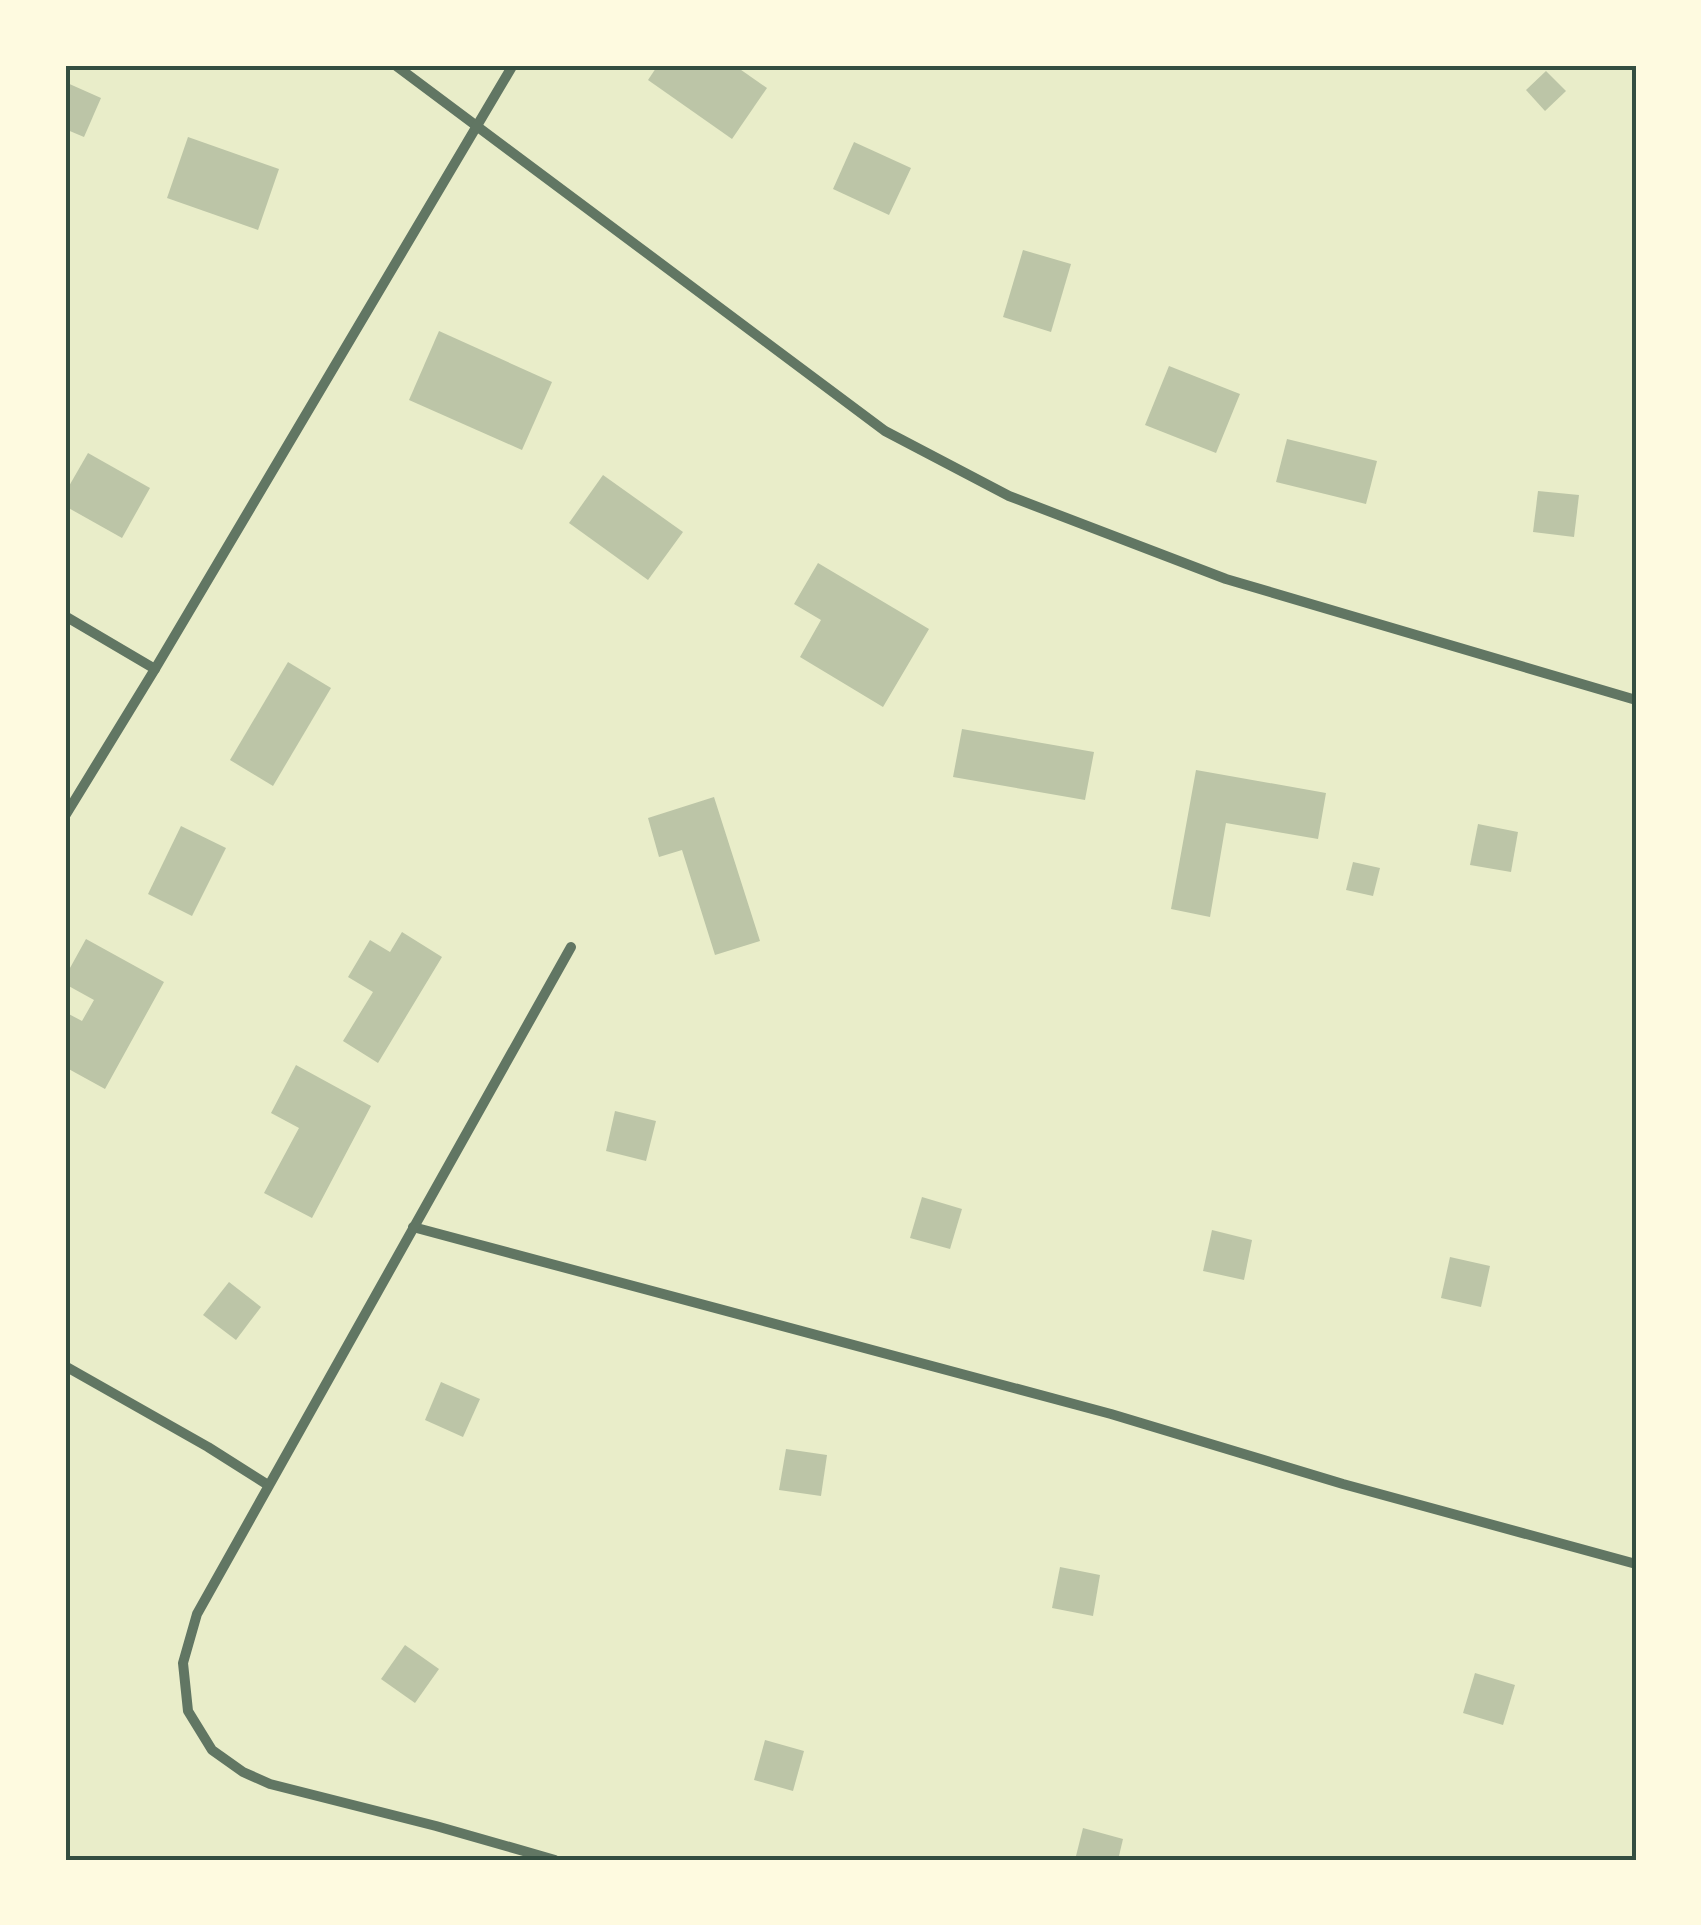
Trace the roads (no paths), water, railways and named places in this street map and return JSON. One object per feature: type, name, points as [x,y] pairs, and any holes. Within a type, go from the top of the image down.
[{"type":"street","points":[[395,65],[885,431],[1008,496],[1226,578],[1636,700]]},
{"type":"street","points":[[65,816],[514,65]]},
{"type":"street","points":[[65,616],[155,669]]},
{"type":"street","points":[[555,1860],[270,1784],[243,1772],[212,1750],[188,1711],[183,1664],[196,1614],[571,947]]},
{"type":"street","points":[[413,1228],[1111,1414],[1343,1484],[1636,1564]]},
{"type":"street","points":[[65,1366],[268,1485]]}]
